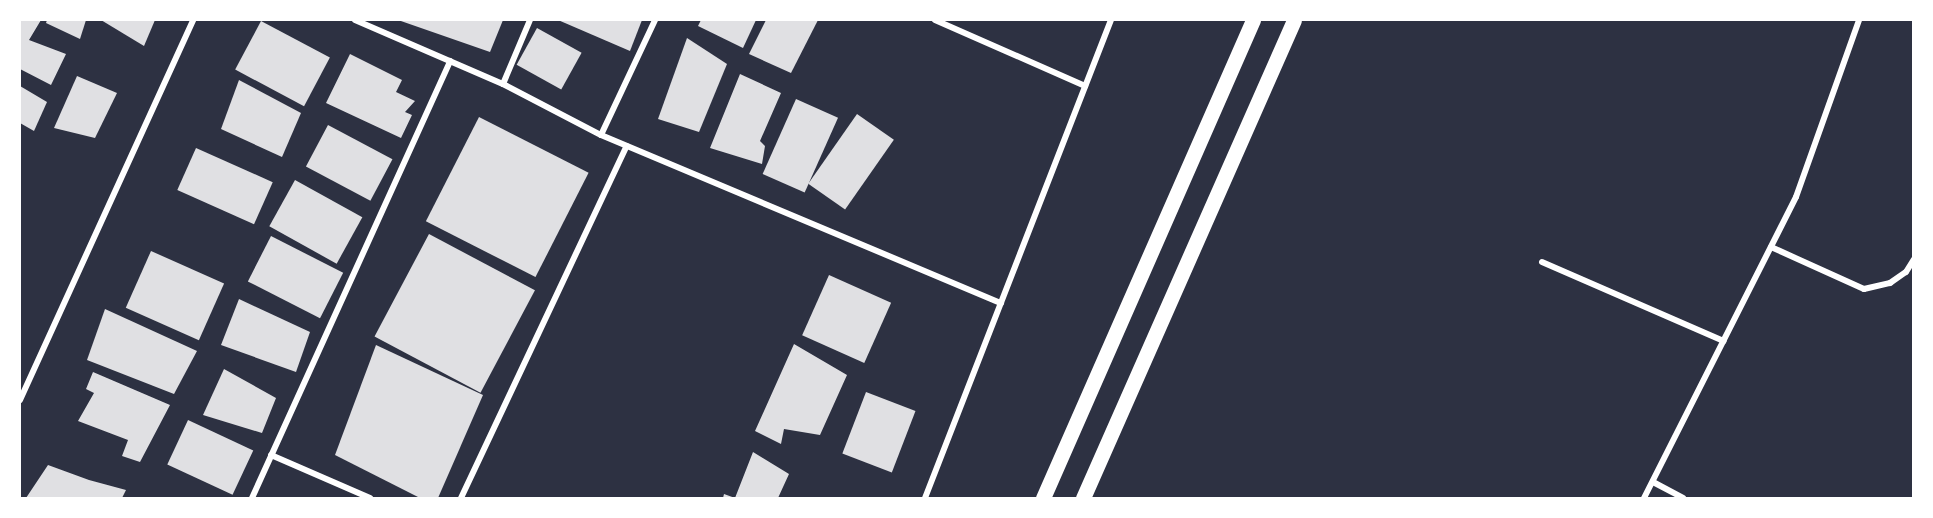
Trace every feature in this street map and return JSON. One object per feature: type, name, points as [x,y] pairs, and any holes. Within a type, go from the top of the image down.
[{"type":"main road","points":[[1043,498],[1254,20]]},
{"type":"main road","points":[[1083,498],[1294,20]]},
{"type":"street","points":[[20,400],[193,20]]},
{"type":"street","points":[[355,20],[371,23],[503,84],[601,135],[1001,303]]},
{"type":"street","points":[[503,84],[530,20]]},
{"type":"street","points":[[601,135],[655,20]]},
{"type":"street","points":[[935,20],[1085,86]]},
{"type":"street","points":[[924,498],[1111,20]]},
{"type":"street","points":[[1644,498],[1796,197],[1859,20]]},
{"type":"street","points":[[252,498],[450,61]]},
{"type":"street","points":[[461,498],[627,146]]},
{"type":"street","points":[[1771,247],[1864,288],[1890,283],[1906,272],[1914,259]]},
{"type":"street","points":[[1542,262],[1724,341]]},
{"type":"street","points":[[271,455],[370,498]]},
{"type":"street","points":[[1653,482],[1683,498]]},
{"type":"building","points":[[20,20],[41,20],[29,40],[66,54],[51,85],[20,69]]},
{"type":"building","points":[[47,20],[86,20],[80,39],[46,23]]},
{"type":"building","points":[[101,20],[155,20],[144,46]]},
{"type":"building","points":[[398,20],[503,20],[490,52]]},
{"type":"building","points":[[558,20],[642,20],[630,51]]},
{"type":"building","points":[[701,20],[756,20],[743,48],[698,26]]},
{"type":"building","points":[[766,20],[818,20],[791,73],[749,54]]},
{"type":"building","points":[[261,21],[330,58],[304,106],[235,70]]},
{"type":"building","points":[[537,28],[582,53],[561,89],[517,65]]},
{"type":"building","points":[[687,38],[727,64],[699,132],[658,119]]},
{"type":"building","points":[[350,54],[402,80],[396,92],[415,101],[405,112],[412,115],[401,138],[326,103]]},
{"type":"building","points":[[740,74],[781,93],[760,141],[765,146],[762,164],[710,148]]},
{"type":"building","points":[[77,76],[117,93],[95,138],[54,128]]},
{"type":"building","points":[[239,80],[301,113],[282,157],[221,129]]},
{"type":"building","points":[[20,86],[47,102],[34,131],[20,123]]},
{"type":"building","points":[[796,99],[838,118],[805,193],[763,174]]},
{"type":"building","points":[[857,114],[894,140],[845,209],[808,184]]},
{"type":"building","points":[[479,117],[589,173],[535,277],[426,221]]},
{"type":"building","points":[[328,125],[392,159],[370,201],[306,166]]},
{"type":"building","points":[[196,148],[273,182],[254,224],[177,190]]},
{"type":"building","points":[[295,180],[362,217],[337,264],[269,226]]},
{"type":"building","points":[[429,234],[535,290],[480,393],[375,336]]},
{"type":"building","points":[[271,236],[343,273],[320,318],[248,281]]},
{"type":"building","points":[[151,251],[224,284],[199,340],[126,308]]},
{"type":"building","points":[[829,275],[891,303],[864,363],[802,335]]},
{"type":"building","points":[[239,299],[310,332],[296,372],[221,345]]},
{"type":"building","points":[[105,309],[197,351],[174,394],[87,360]]},
{"type":"building","points":[[794,344],[847,375],[820,435],[784,429],[781,444],[755,431]]},
{"type":"building","points":[[376,345],[483,395],[438,498],[420,498],[335,455]]},
{"type":"building","points":[[224,369],[276,398],[262,433],[203,415]]},
{"type":"building","points":[[93,372],[170,405],[140,462],[122,456],[128,440],[78,421],[94,393],[86,389]]},
{"type":"building","points":[[866,392],[915,411],[892,473],[842,454]]},
{"type":"building","points":[[188,420],[253,450],[233,495],[167,464]]},
{"type":"building","points":[[753,452],[789,474],[778,498],[735,498]]},
{"type":"building","points":[[48,465],[126,490],[122,498],[26,498]]},
{"type":"building","points":[[724,494],[735,498],[723,498]]}]
